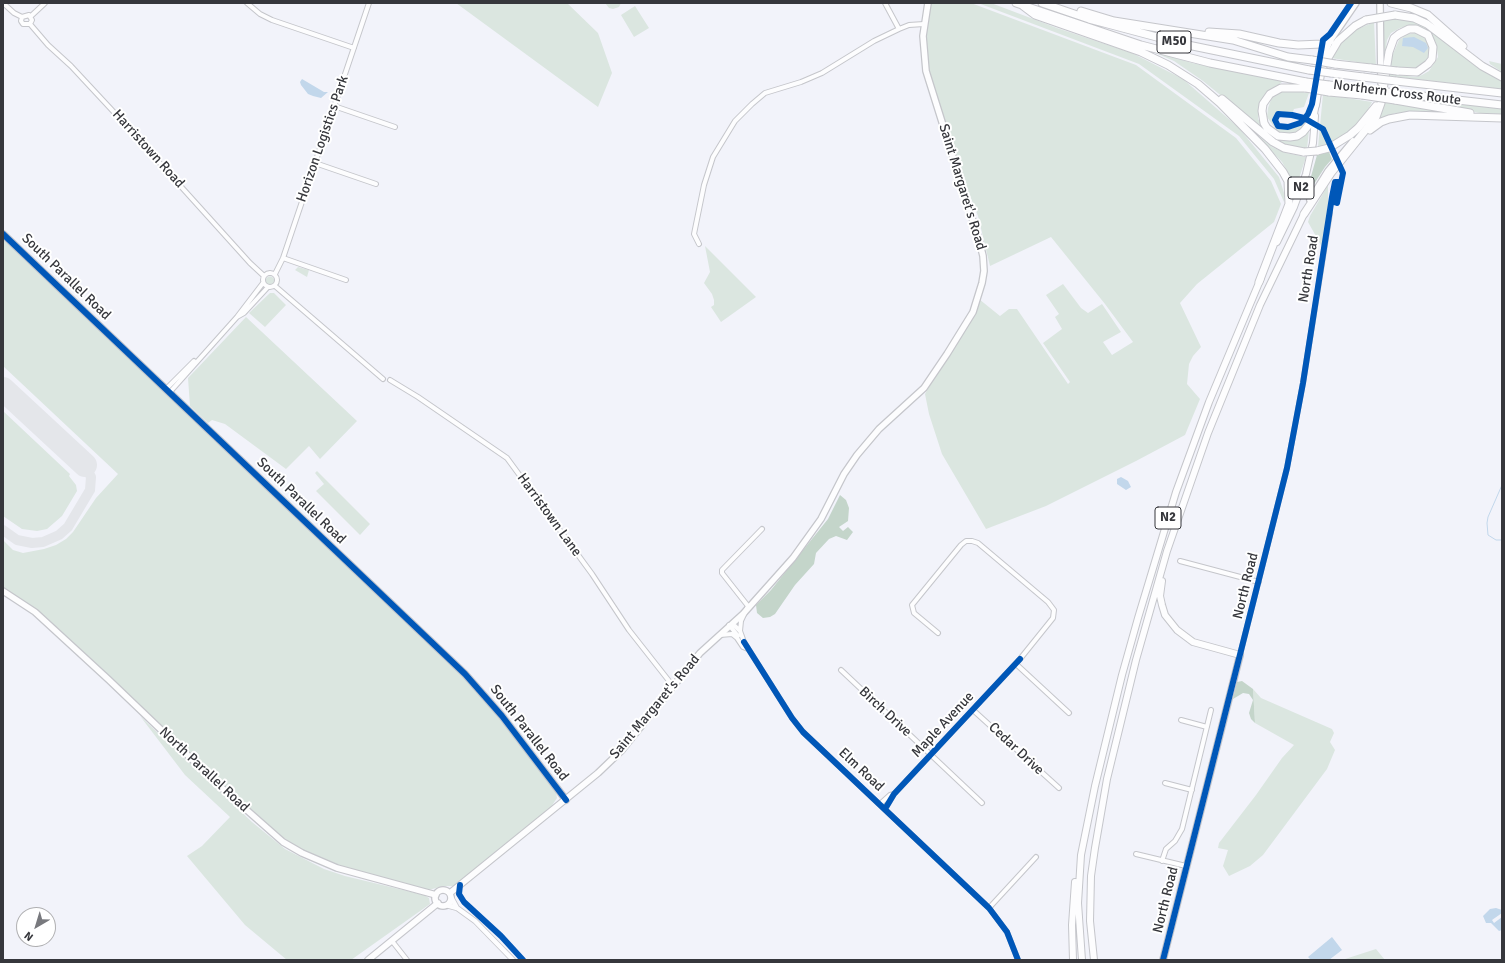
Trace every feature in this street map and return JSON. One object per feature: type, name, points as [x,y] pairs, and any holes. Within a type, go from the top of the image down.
[{"type":"highway","name":"Northern Cross Route","points":[[1042,3],[1090,19],[1183,44],[1309,70],[1502,93]]},
{"type":"highway","points":[[1052,3],[1114,21],[1180,31]]},
{"type":"highway","points":[[1391,3],[1411,8],[1428,15],[1490,70]]},
{"type":"highway","points":[[1019,4],[1035,15],[1141,52],[1168,65],[1198,84],[1220,103],[1265,149],[1288,181],[1289,204],[1259,282]]},
{"type":"highway","name":"M50","points":[[1019,4],[1113,36],[1210,63],[1306,85]]},
{"type":"highway","points":[[1322,68],[1338,41],[1355,26],[1366,20],[1395,15],[1414,18],[1427,24],[1490,70],[1502,76]]},
{"type":"highway","name":"M50","points":[[1180,31],[1233,40],[1288,57],[1335,64],[1371,68],[1397,71],[1417,72],[1432,59],[1433,47],[1428,35],[1416,29],[1409,29],[1399,34],[1391,44],[1388,63],[1379,104]]},
{"type":"highway","name":"M50","points":[[1180,31],[1239,34],[1279,43],[1298,45],[1322,44],[1330,40]]},
{"type":"highway","points":[[1113,36],[1176,66],[1202,83],[1273,142],[1284,148],[1304,152],[1329,148],[1350,135],[1358,128],[1379,104]]},
{"type":"highway","name":"N2","points":[[1082,960],[1078,903],[1081,855],[1090,809],[1138,618],[1174,499],[1209,402],[1259,282],[1294,207],[1306,174],[1313,144],[1316,100],[1322,68]]},
{"type":"highway","points":[[1316,100],[1312,121],[1297,136],[1278,136],[1267,128],[1264,123],[1262,111],[1263,104],[1270,94],[1281,88],[1306,85],[1395,96],[1502,118]]},
{"type":"highway","name":"Northern Cross Route","points":[[1395,96],[1502,105]]},
{"type":"highway","points":[[1304,214],[1328,177],[1376,117],[1379,104]]},
{"type":"highway","points":[[1352,148],[1374,127],[1381,122],[1396,116],[1418,115],[1502,118]]},
{"type":"highway","name":"N2","points":[[1094,960],[1090,921],[1092,869],[1099,821],[1136,660],[1175,529],[1208,433],[1265,294],[1304,214]]},
{"type":"highway","points":[[1175,529],[1161,584],[1160,596],[1165,615],[1177,630],[1193,642],[1240,655]]},
{"type":"highway","points":[[1073,960],[1073,903],[1081,840],[1091,789],[1110,726]]},
{"type":"main road","name":"Saint Margaret's Road","points":[[450,895],[566,800],[622,750],[700,653],[729,625],[738,614],[748,606],[801,548],[821,519],[844,474],[867,442],[890,418],[915,398],[930,379],[966,323],[978,296],[984,271],[979,240],[930,84],[924,59],[924,24],[928,3]]},
{"type":"main road","points":[[1322,68],[1323,58],[1330,40],[1356,3]]},
{"type":"main road","name":"North Road","points":[[1304,214],[1316,188],[1339,156],[1366,126],[1379,104],[1381,78],[1380,3]]},
{"type":"main road","name":"South Parallel Road","points":[[3,234],[466,675],[502,716],[566,800]]},
{"type":"main road","name":"North Parallel Road","points":[[3,591],[35,612],[109,680],[224,790],[283,842],[302,853],[337,868],[436,895]]},
{"type":"main road","name":"North Road","points":[[1163,960],[1240,655]]},
{"type":"main road","points":[[444,890],[450,895],[446,905],[438,903],[436,895],[439,891],[444,890]]},
{"type":"main road","points":[[368,960],[438,903]]},
{"type":"street","points":[[3,3],[14,13],[22,17],[26,15],[30,17]]},
{"type":"street","points":[[30,17],[45,3]]},
{"type":"street","points":[[247,3],[260,14],[272,20],[354,48]]},
{"type":"street","name":"Horizon Logistics Park","points":[[275,274],[283,258],[369,3]]},
{"type":"street","points":[[885,3],[899,29]]},
{"type":"street","points":[[22,17],[23,24],[30,24],[32,20],[30,17]]},
{"type":"street","name":"Harristown Road","points":[[30,24],[111,109],[250,263],[264,276]]},
{"type":"street","points":[[700,244],[694,234],[704,185],[713,157],[735,121],[765,93],[811,79],[899,29],[909,25],[924,24]]},
{"type":"street","points":[[334,106],[395,127]]},
{"type":"street","points":[[315,163],[376,184]]},
{"type":"street","name":"North Road","points":[[1240,655],[1292,443],[1330,213]]},
{"type":"street","points":[[283,258],[346,280]]},
{"type":"street","points":[[168,390],[237,317],[263,283],[264,276],[270,273],[275,274],[277,281],[275,286]]},
{"type":"street","points":[[263,283],[268,287]]},
{"type":"street","points":[[237,317],[244,313],[268,287],[275,286],[383,379]]},
{"type":"street","name":"Harristown Lane","points":[[390,380],[418,397],[507,458],[592,574],[629,630],[673,686]]},
{"type":"street","points":[[740,631],[741,621],[748,606],[722,570],[762,529]]},
{"type":"street","name":"Maple Avenue","points":[[885,808],[894,794],[1016,664],[1053,618],[1054,610],[1043,598],[978,544],[972,541],[961,544],[912,605],[914,613],[938,633]]},
{"type":"street","points":[[1180,561],[1259,582]]},
{"type":"street","points":[[729,625],[735,626],[740,631]]},
{"type":"street","name":"Elm Road","points":[[729,625],[744,642],[792,718],[803,732],[989,908],[1007,932],[1018,960]]},
{"type":"street","name":"Elm Road","points":[[740,631],[744,642]]},
{"type":"street","name":"Elm Road","points":[[719,635],[732,634],[737,638],[743,647],[749,650]]},
{"type":"street","points":[[1016,664],[1069,713]]},
{"type":"street","name":"Birch Drive","points":[[840,670],[982,803]]},
{"type":"street","name":"Cedar Drive","points":[[973,710],[1059,788]]},
{"type":"street","points":[[1162,861],[1166,849],[1180,834],[1212,710]]},
{"type":"street","points":[[1181,720],[1207,727]]},
{"type":"street","points":[[1165,783],[1192,790]]},
{"type":"street","name":"Maple Avenue","points":[[880,804],[890,795],[894,794]]},
{"type":"street","points":[[1136,854],[1186,866]]},
{"type":"street","points":[[989,908],[1036,857]]},
{"type":"street","points":[[450,895],[458,908],[475,921],[514,960]]},
{"type":"street","points":[[446,905],[458,908]]},
{"type":"street","points":[[392,941],[407,960]]},
{"type":"shaded area","points":[[456,3],[567,3],[598,33],[612,73],[598,107]]},
{"type":"shaded area","points":[[605,3],[621,3],[619,7],[613,9],[609,8]]},
{"type":"shaded area","points":[[931,3],[971,3],[1136,65],[1236,138],[1271,181],[1281,204],[1274,222],[1197,284],[1180,303],[1201,347],[1193,356],[1189,364],[1187,384],[1200,399],[1185,435],[1046,506],[986,529],[942,454],[929,414],[925,394],[979,299],[1000,316],[1009,309],[1017,309],[1068,384],[1070,382],[1043,343],[1062,329],[1055,317],[1059,314],[1046,295],[1063,284],[1081,308],[1088,313],[1102,304],[1121,332],[1103,342],[1112,355],[1133,342],[1105,304],[1051,237],[990,266],[978,216],[949,142],[930,78],[926,58],[926,34]]},
{"type":"shaded area","points":[[978,3],[991,3],[1057,28],[1132,53],[1183,79],[1239,128],[1279,177],[1285,196],[1284,202],[1274,179],[1239,136],[1139,64]]},
{"type":"shaded area","points":[[635,6],[649,28],[634,37],[621,15]]},
{"type":"shaded area","points":[[1394,18],[1413,21],[1425,26],[1461,55],[1502,80],[1502,89],[1389,76],[1389,74],[1416,77],[1422,75],[1429,71],[1438,57],[1436,43],[1427,30],[1412,25],[1400,28],[1391,33],[1387,40],[1384,62],[1384,19]]},
{"type":"shaded area","points":[[1374,22],[1376,65],[1331,58],[1338,46],[1353,31]]},
{"type":"shaded area","points":[[1416,33],[1423,36],[1430,45],[1430,55],[1426,63],[1417,69],[1392,68],[1390,61],[1399,40],[1407,34]]},
{"type":"shaded area","points":[[1149,50],[1192,63],[1283,81],[1262,99],[1258,108],[1258,119],[1269,132],[1280,139],[1309,130],[1307,149],[1282,145],[1203,81],[1174,61]]},
{"type":"shaded area","points":[[1489,61],[1502,64],[1502,72],[1490,64]]},
{"type":"shaded area","points":[[1282,91],[1309,93],[1304,107],[1294,109],[1292,114],[1281,111],[1275,113],[1272,120],[1275,126],[1282,129],[1292,128],[1304,120],[1306,121],[1303,127],[1294,133],[1286,135],[1277,131],[1267,117],[1268,108],[1272,97]]},
{"type":"shaded area","points":[[1323,94],[1372,102],[1363,119],[1352,131],[1326,146],[1318,147]]},
{"type":"shaded area","points":[[1389,96],[1502,108],[1502,114],[1480,113]]},
{"type":"shaded area","points":[[1385,102],[1414,106],[1444,113],[1395,113],[1377,123]]},
{"type":"shaded area","points":[[1245,124],[1272,147],[1286,153],[1306,157],[1293,197],[1293,182],[1282,162]]},
{"type":"shaded area","points":[[1328,185],[1328,204],[1322,247],[1308,222]]},
{"type":"shaded area","points":[[3,237],[462,674],[485,699],[545,775],[556,792],[557,798],[551,807],[459,883],[453,886],[443,886],[429,890],[351,870],[309,855],[272,830],[32,607],[3,588],[3,540],[13,550],[23,553],[56,545],[66,539],[73,532],[96,498],[118,474],[3,366]]},
{"type":"shaded area","points":[[705,246],[756,297],[721,322],[711,307],[714,305],[714,300],[712,294],[704,283],[710,272]]},
{"type":"shaded area","points":[[298,267],[309,270],[307,277],[295,270]]},
{"type":"shaded area","points":[[268,277],[272,277],[274,281],[272,285],[268,285],[266,283],[266,279]]},
{"type":"shaded area","points":[[270,293],[274,293],[286,305],[265,327],[249,313]]},
{"type":"shaded area","points":[[246,317],[357,421],[320,459],[309,446],[286,469],[225,424],[212,420],[208,423],[190,406],[188,378]]},
{"type":"shaded area","points":[[3,411],[70,474],[69,476],[76,485],[77,491],[62,516],[47,529],[37,531],[22,529],[3,516]]},
{"type":"shaded area","points":[[317,471],[370,524],[360,535],[316,491],[324,484],[315,473]]},
{"type":"shaded area","points":[[1253,689],[1261,698],[1332,729],[1334,733],[1330,742],[1335,750],[1327,769],[1263,855],[1250,866],[1229,876],[1223,866],[1228,850],[1218,848],[1219,843],[1282,758],[1294,745],[1255,723]]},
{"type":"shaded area","points":[[140,716],[252,822],[285,849],[324,869],[345,876],[424,895],[429,898],[430,904],[351,960],[287,960],[245,925],[187,856],[202,846],[230,817],[185,775]]},
{"type":"shaded area","points":[[1376,949],[1385,960],[1342,960]]},
{"type":"green space","points":[[1329,152],[1332,159],[1325,167],[1305,198],[1317,155]]},
{"type":"green space","points":[[840,495],[846,500],[849,508],[848,521],[839,527],[843,531],[848,527],[853,532],[847,540],[836,536],[829,539],[816,553],[814,564],[795,585],[775,614],[770,617],[763,618],[757,613],[756,605],[771,590],[828,519]]},
{"type":"green space","points":[[1242,681],[1253,689],[1255,723],[1251,719],[1249,713],[1253,700],[1249,694],[1243,693],[1233,699],[1237,682]]},
{"type":"water","points":[[1414,37],[1426,43],[1428,48],[1424,53],[1413,47],[1402,46],[1403,38]]},
{"type":"water","points":[[302,79],[324,92],[328,92],[321,98],[308,94],[301,85],[300,82]]},
{"type":"water","points":[[1121,477],[1128,481],[1131,487],[1126,490],[1117,484],[1117,479]]},
{"type":"water","points":[[1496,908],[1502,910],[1502,913],[1492,920],[1494,923],[1502,917],[1502,930],[1499,931],[1491,923],[1486,923],[1483,916],[1490,909]]},
{"type":"water","points":[[1332,937],[1342,950],[1329,960],[1311,960],[1308,957]]},
{"type":"waterway","points":[[1502,485],[1488,517],[1487,523],[1488,535],[1496,540],[1502,540]]},
{"type":"taxiway","points":[[3,530],[17,540],[32,543],[43,542],[59,535],[68,527],[90,490],[91,477],[85,465]]},
{"type":"runway","points":[[3,389],[85,465]]},
{"type":"cycle path","points":[[1163,960],[1287,468],[1303,383],[1332,197],[1335,182],[1338,182],[1334,202],[1337,203],[1343,173],[1323,129],[1304,118],[1292,115],[1278,114],[1275,120],[1278,126],[1288,127],[1300,123],[1304,119],[1308,114],[1312,104],[1323,40],[1330,34],[1351,3]]},
{"type":"cycle path","points":[[3,234],[465,674],[502,716],[566,800]]},
{"type":"cycle path","points":[[744,642],[792,718],[803,732],[989,908],[1007,932],[1018,960]]},
{"type":"cycle path","points":[[885,809],[894,794],[1020,659]]},
{"type":"cycle path","points":[[460,885],[459,894],[464,902],[501,936],[523,960]]}]
